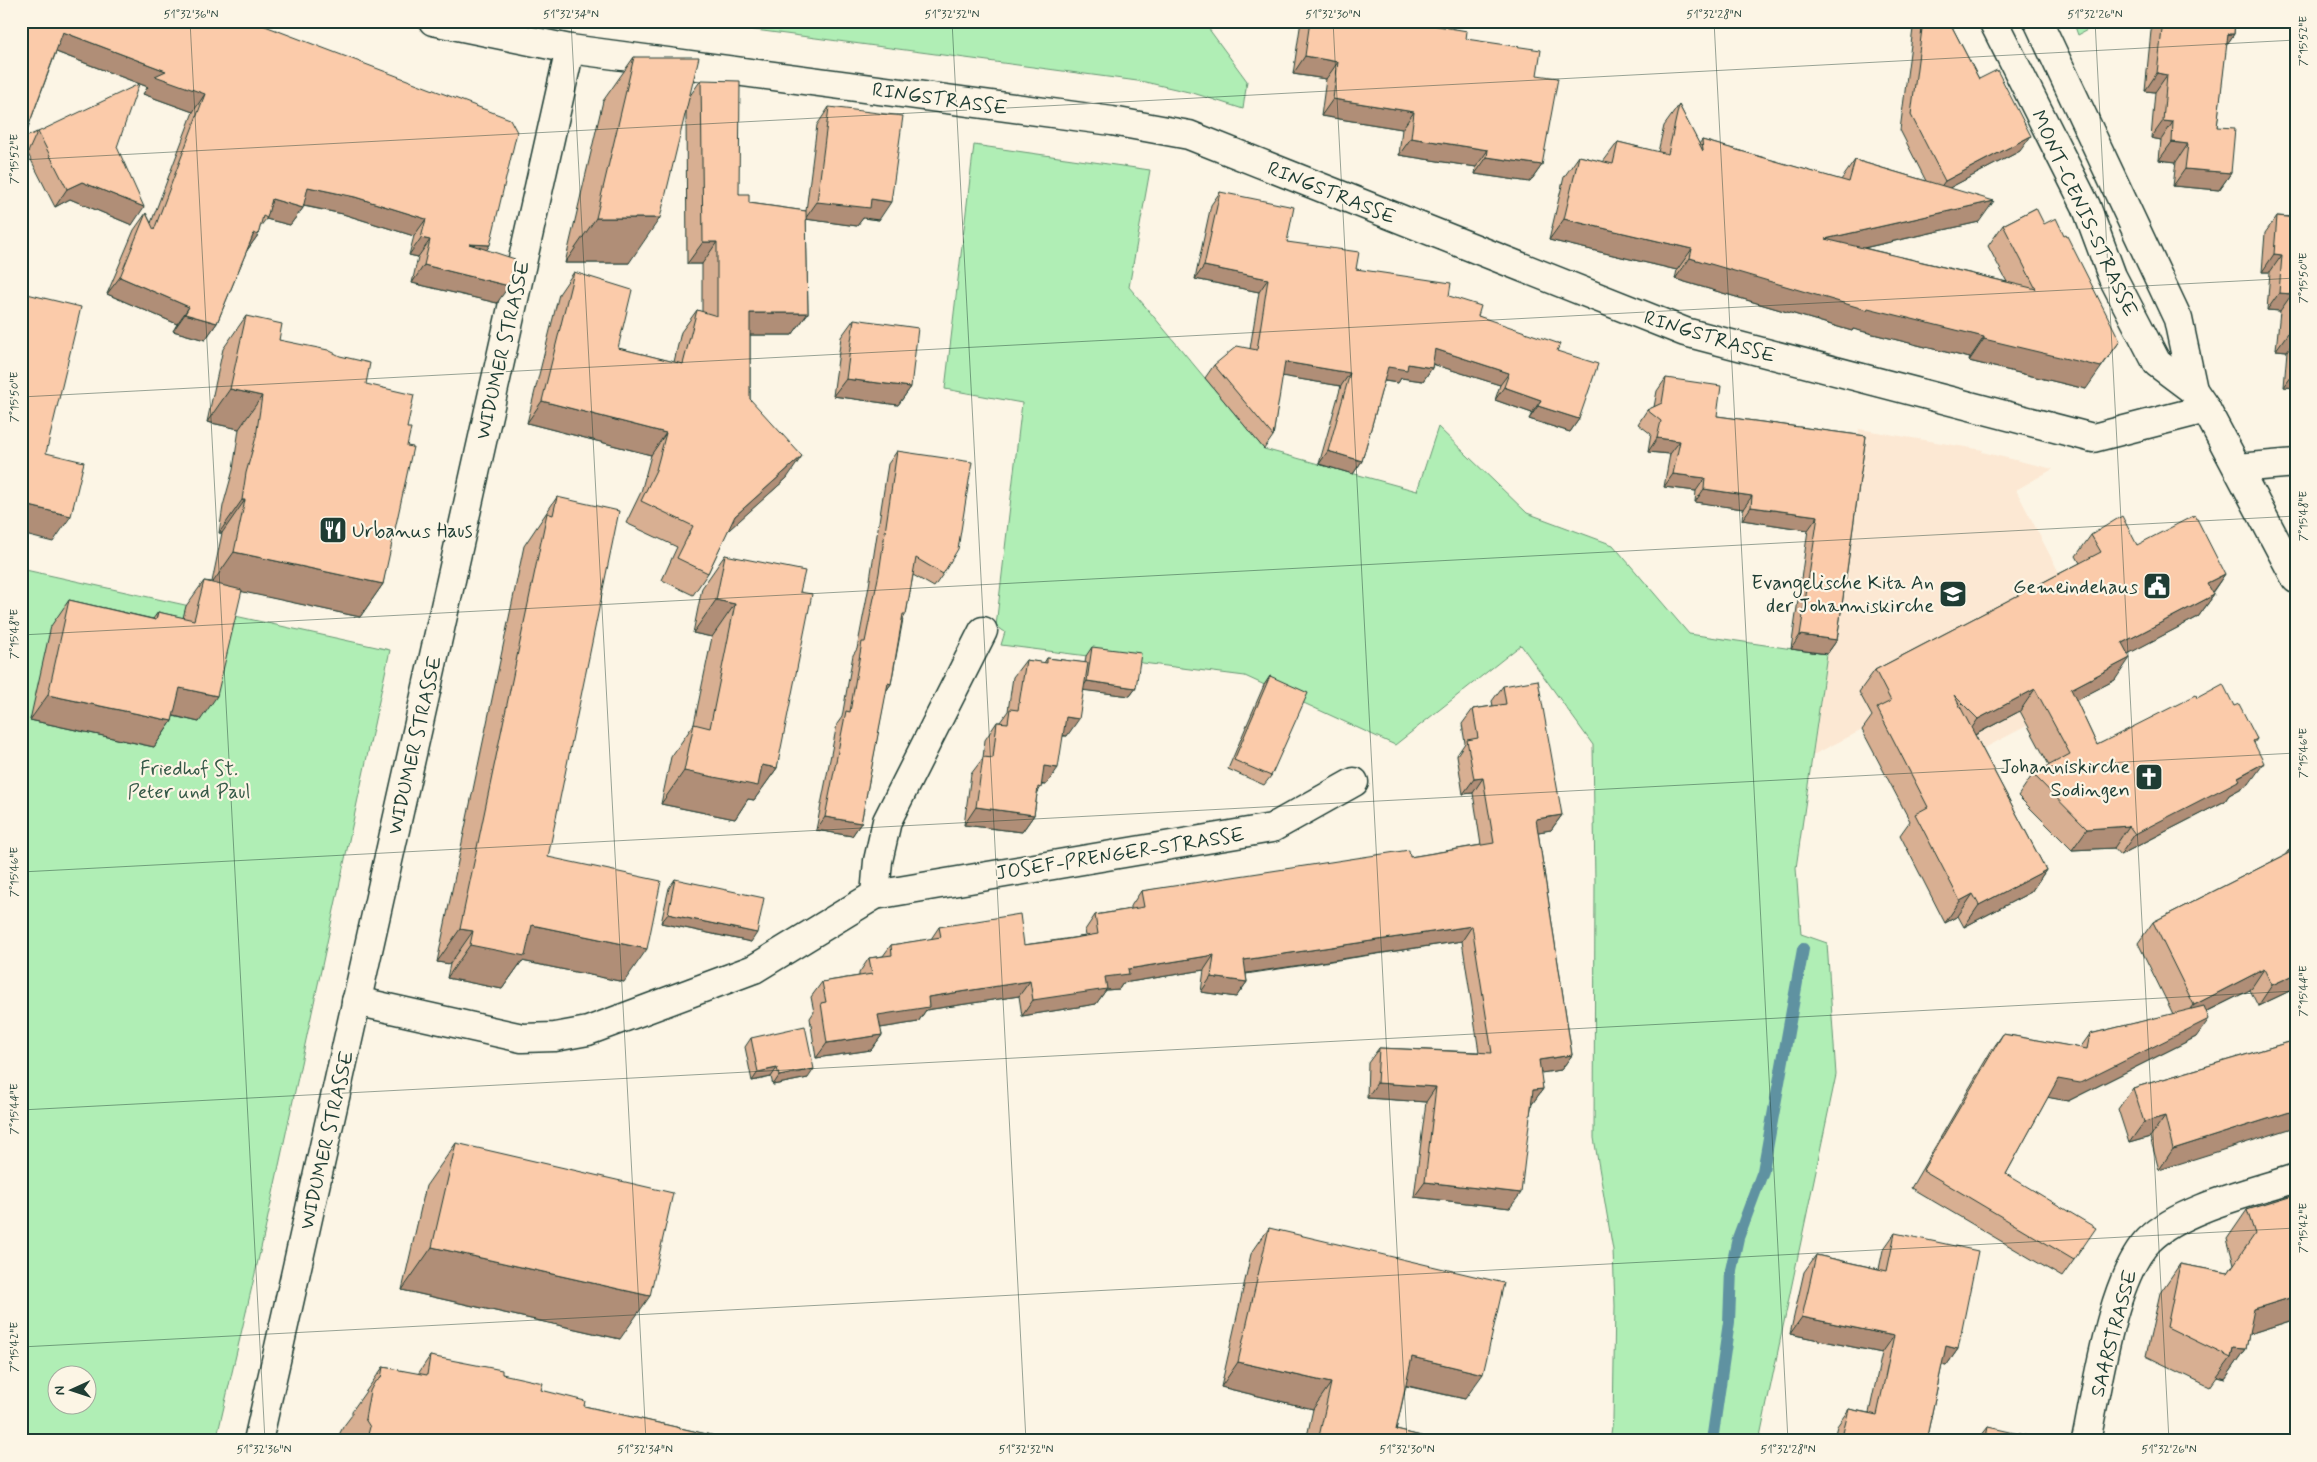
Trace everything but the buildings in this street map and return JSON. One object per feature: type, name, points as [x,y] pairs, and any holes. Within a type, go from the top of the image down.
[{"type":"street","name":"RINGSTRASSE","points":[[433,21],[570,49],[1112,121],[1189,136],[1685,332],[2093,438],[2200,399]]},
{"type":"street","name":"MONT-CENIS-STRASSE","points":[[1993,21],[2086,206],[2112,276],[2152,355],[2157,363],[2200,399]]},
{"type":"street","name":"MONT-CENIS-STRASSE","points":[[2038,21],[2178,319],[2200,399],[2296,579]]},
{"type":"street","name":"WIDUMER STRASSE","points":[[258,1441],[570,49]]},
{"type":"street","points":[[2238,468],[2296,464]]},
{"type":"street","points":[[875,894],[878,861],[887,821],[983,631]]},
{"type":"street","name":"JOSEF-PRENGER-STRASSE","points":[[356,1001],[522,1038],[555,1038],[588,1031],[754,969],[875,894],[1272,828],[1354,782]]},
{"type":"street","name":"SAARSTRASSE","points":[[2086,1441],[2107,1338],[2122,1289],[2132,1262],[2150,1239],[2177,1221],[2219,1202],[2296,1178]]},
{"type":"shaded area","name":"Evangelische Kita An der Johanniskirche","points":[[1859,429],[1983,450],[1982,452],[2053,469],[2016,490],[2115,680],[1952,765],[1876,723],[1813,755]]},
{"type":"green space","points":[[688,21],[1203,21],[1247,81],[1243,109],[1193,93],[1145,82]]},
{"type":"green space","points":[[2073,21],[2104,21],[2078,35]]},
{"type":"green space","points":[[974,145],[1150,170],[1129,287],[1264,449],[1417,491],[1438,427],[1527,513],[1613,545],[1689,634],[1827,654],[1796,868],[1801,934],[1827,943],[1836,1075],[1759,1441],[1610,1441],[1613,1419],[1615,1306],[1613,1250],[1594,1138],[1595,882],[1593,745],[1521,645],[1395,745],[1245,676],[1001,645],[1005,632],[996,626],[1022,403],[945,389]]},
{"type":"green space","name":"Friedhof St. Peter und Paul","points":[[21,569],[390,650],[264,1235],[216,1441],[21,1441]]},
{"type":"waterway","points":[[1712,1441],[1729,1322],[1731,1270],[1738,1238],[1763,1171],[1803,949]]},
{"type":"place","name":"Urbanus Haus","points":[[333,530]]},
{"type":"place","name":"Gemeindehaus","points":[[2157,586]]},
{"type":"place","name":"Evangelische Kita An der Johanniskirche","points":[[1953,594]]},
{"type":"place","name":"Johanniskirche Sodingen","points":[[2149,777]]}]
